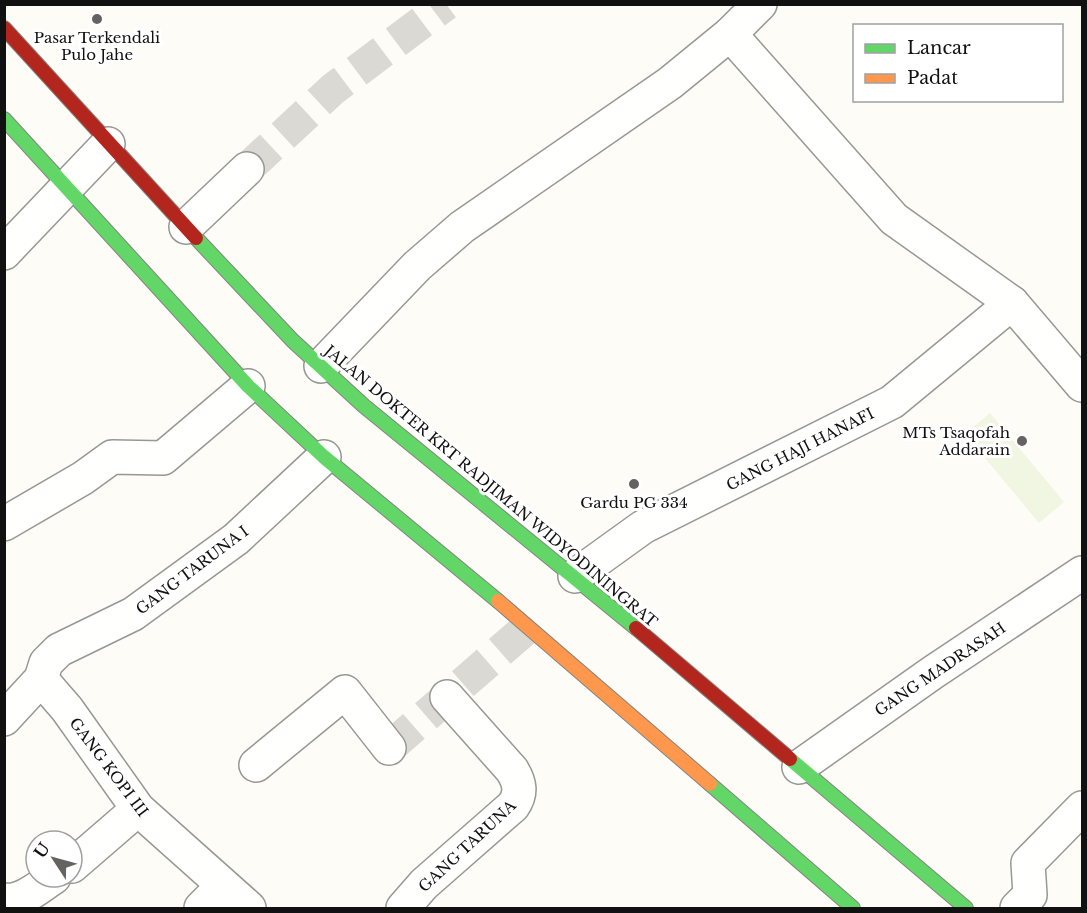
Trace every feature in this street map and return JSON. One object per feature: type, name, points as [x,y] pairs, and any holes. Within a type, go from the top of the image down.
[{"type":"main road","name":"JALAN DOKTER KRT RADJIMAN WIDYODININGRAT","points":[[4,28],[108,144],[293,341],[364,406],[575,576],[966,909]]},
{"type":"main road","points":[[4,118],[65,188],[248,386],[324,457],[529,626],[853,909]]},
{"type":"street","points":[[321,366],[417,266],[462,228],[670,83],[730,34],[760,4]]},
{"type":"street","points":[[730,34],[894,219],[1012,303],[1083,385]]},
{"type":"street","points":[[4,253],[108,144]]},
{"type":"street","points":[[186,227],[247,169]]},
{"type":"street","name":"GANG HAJI HANAFI","points":[[575,576],[644,527],[892,402],[1012,303]]},
{"type":"street","points":[[4,524],[83,478],[112,457],[163,458],[248,386]]},
{"type":"street","name":"GANG TARUNA I","points":[[4,719],[59,650],[133,614],[236,539],[324,457]]},
{"type":"street","name":"GANG MADRASAH","points":[[799,767],[932,673],[1083,573]]},
{"type":"street","name":"GANG KOPI III","points":[[44,671],[138,809],[211,898],[249,909]]},
{"type":"street","points":[[256,765],[345,692],[389,748]]},
{"type":"street","name":"GANG TARUNA","points":[[403,909],[424,884],[513,806],[519,792],[519,782],[512,770],[447,697]]},
{"type":"street","points":[[1017,909],[1030,895],[1028,864],[1083,808]]},
{"type":"street","points":[[84,856],[138,809]]},
{"type":"street","points":[[4,900],[12,902],[36,889]]},
{"type":"green space","points":[[990,413],[1064,502],[1039,523],[965,434]]},
{"type":"tunnel","points":[[247,169],[333,89],[446,4]]},
{"type":"tunnel","points":[[389,748],[529,626]]},
{"type":"traffic: fast","points":[[4,119],[248,386],[324,457],[498,601]]},
{"type":"traffic: fast","points":[[196,238],[293,341],[364,406],[636,628]]},
{"type":"traffic: fast","points":[[790,759],[966,908]]},
{"type":"traffic: fast","points":[[710,784],[853,908]]},
{"type":"traffic: slow","points":[[498,601],[710,784]]},
{"type":"traffic: jam","points":[[4,28],[196,238]]},
{"type":"traffic: jam","points":[[636,628],[790,759]]},
{"type":"place","name":"Pasar Terkendali Pulo Jahe","points":[[97,19]]},
{"type":"place","name":"MTs Tsaqofah Addarain","points":[[1022,441]]},
{"type":"place","name":"Gardu PG 334","points":[[634,484]]}]
